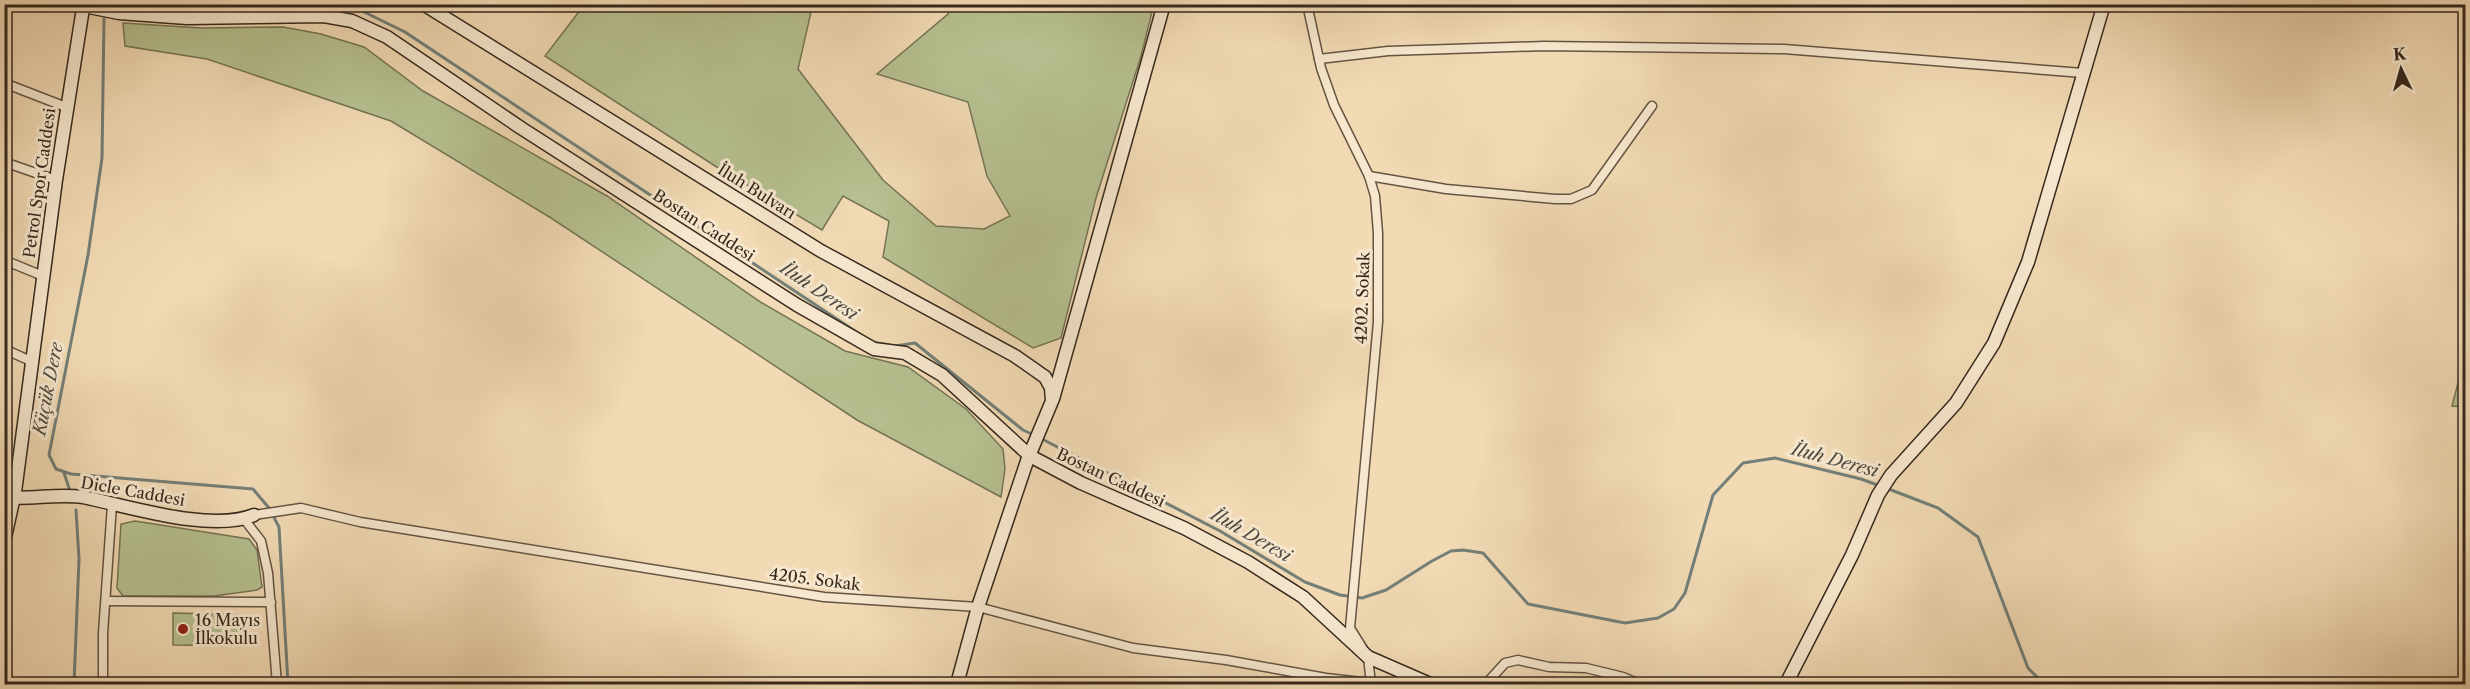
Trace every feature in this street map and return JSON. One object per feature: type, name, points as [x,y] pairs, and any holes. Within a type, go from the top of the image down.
[{"type":"street","name":"İluh Bulvarı","points":[[423,4],[820,251],[1034,368],[1045,377],[1051,388],[1052,401]]},
{"type":"street","points":[[957,684],[978,607],[1031,452],[1052,401],[1164,4]]},
{"type":"street","name":"4202. Sokak","points":[[1307,4],[1319,59],[1334,105],[1369,176],[1375,196],[1378,233],[1378,322],[1350,628],[1368,657]]},
{"type":"street","points":[[1786,684],[1852,555],[1878,495],[1891,475],[1956,403],[1994,342],[2028,262],[2104,4]]},
{"type":"street","name":"Petrol Spor Caddesi","points":[[4,542],[9,497],[33,362],[79,6]]},
{"type":"street","name":"Bostan Caddesi","points":[[79,6],[119,13],[187,18],[324,16],[352,21],[387,38],[521,128],[797,305],[874,349],[905,353],[942,375],[1031,452],[1081,483],[1184,528],[1248,562],[1303,597],[1368,657],[1430,684]]},
{"type":"street","points":[[1319,59],[1388,51],[1544,46],[1784,49],[2083,73]]},
{"type":"street","points":[[4,83],[66,107]]},
{"type":"street","points":[[1369,176],[1446,189],[1571,199],[1592,190],[1652,106]]},
{"type":"street","points":[[4,162],[56,180]]},
{"type":"street","points":[[4,260],[43,276]]},
{"type":"street","points":[[4,349],[33,362]]},
{"type":"street","name":"Dicle Caddesi","points":[[9,497],[82,497],[150,513],[213,520],[249,517]]},
{"type":"street","points":[[103,684],[103,633],[112,505]]},
{"type":"street","name":"4205. Sokak","points":[[249,517],[302,508],[360,522],[780,590],[870,601],[978,607],[1133,648],[1226,660],[1371,684]]},
{"type":"street","points":[[249,517],[261,541],[268,573],[277,684]]},
{"type":"street","points":[[106,602],[271,602]]},
{"type":"street","points":[[1368,657],[1371,684]]},
{"type":"street","points":[[1486,684],[1505,663],[1518,660],[1549,667],[1586,668],[1623,677],[1639,684]]},
{"type":"green space","points":[[780,4],[811,12],[798,69],[883,180],[936,226],[984,229],[1010,216],[987,176],[968,102],[877,74],[948,14],[951,5],[1152,5],[1141,56],[1096,198],[1061,338],[1033,348],[883,257],[889,221],[843,196],[822,230],[712,164],[545,56],[584,5]]},
{"type":"green space","points":[[123,23],[201,28],[283,27],[321,34],[364,47],[423,91],[607,196],[762,303],[845,351],[908,367],[966,409],[1003,449],[1005,469],[1001,497],[857,420],[551,218],[391,121],[207,59],[125,46]]},
{"type":"green space","points":[[2465,356],[2465,407],[2452,406]]},
{"type":"green space","points":[[135,521],[249,539],[257,550],[262,587],[257,590],[214,596],[123,596],[117,588],[121,524]]},
{"type":"green space","points":[[173,613],[246,615],[246,646],[173,645]]},
{"type":"waterway","name":"İluh Deresi","points":[[340,4],[358,9],[405,32],[861,335]]},
{"type":"waterway","name":"Küçük Dere","points":[[104,19],[102,158],[88,255],[49,455],[56,469],[71,474],[253,489],[269,508],[279,527],[288,684]]},
{"type":"waterway","name":"İluh Deresi","points":[[872,342],[889,345]]},
{"type":"waterway","name":"İluh Deresi","points":[[895,346],[915,343],[1023,430],[1034,435]]},
{"type":"waterway","name":"İluh Deresi","points":[[1040,438],[1220,531],[1305,582],[1340,595],[1362,598],[1386,590],[1451,551],[1463,550],[1483,553],[1528,604],[1625,623],[1658,618],[1674,609],[1685,593],[1713,495],[1743,463],[1775,458],[1861,479],[1880,486]]},
{"type":"waterway","points":[[64,473],[70,491]]},
{"type":"waterway","name":"İluh Deresi","points":[[1886,488],[1938,508],[1978,537],[2028,668],[2044,684]]},
{"type":"waterway","points":[[74,684],[79,559],[76,510]]},
{"type":"place","name":"16 Mayıs İlkokulu","points":[[183,629]]}]
